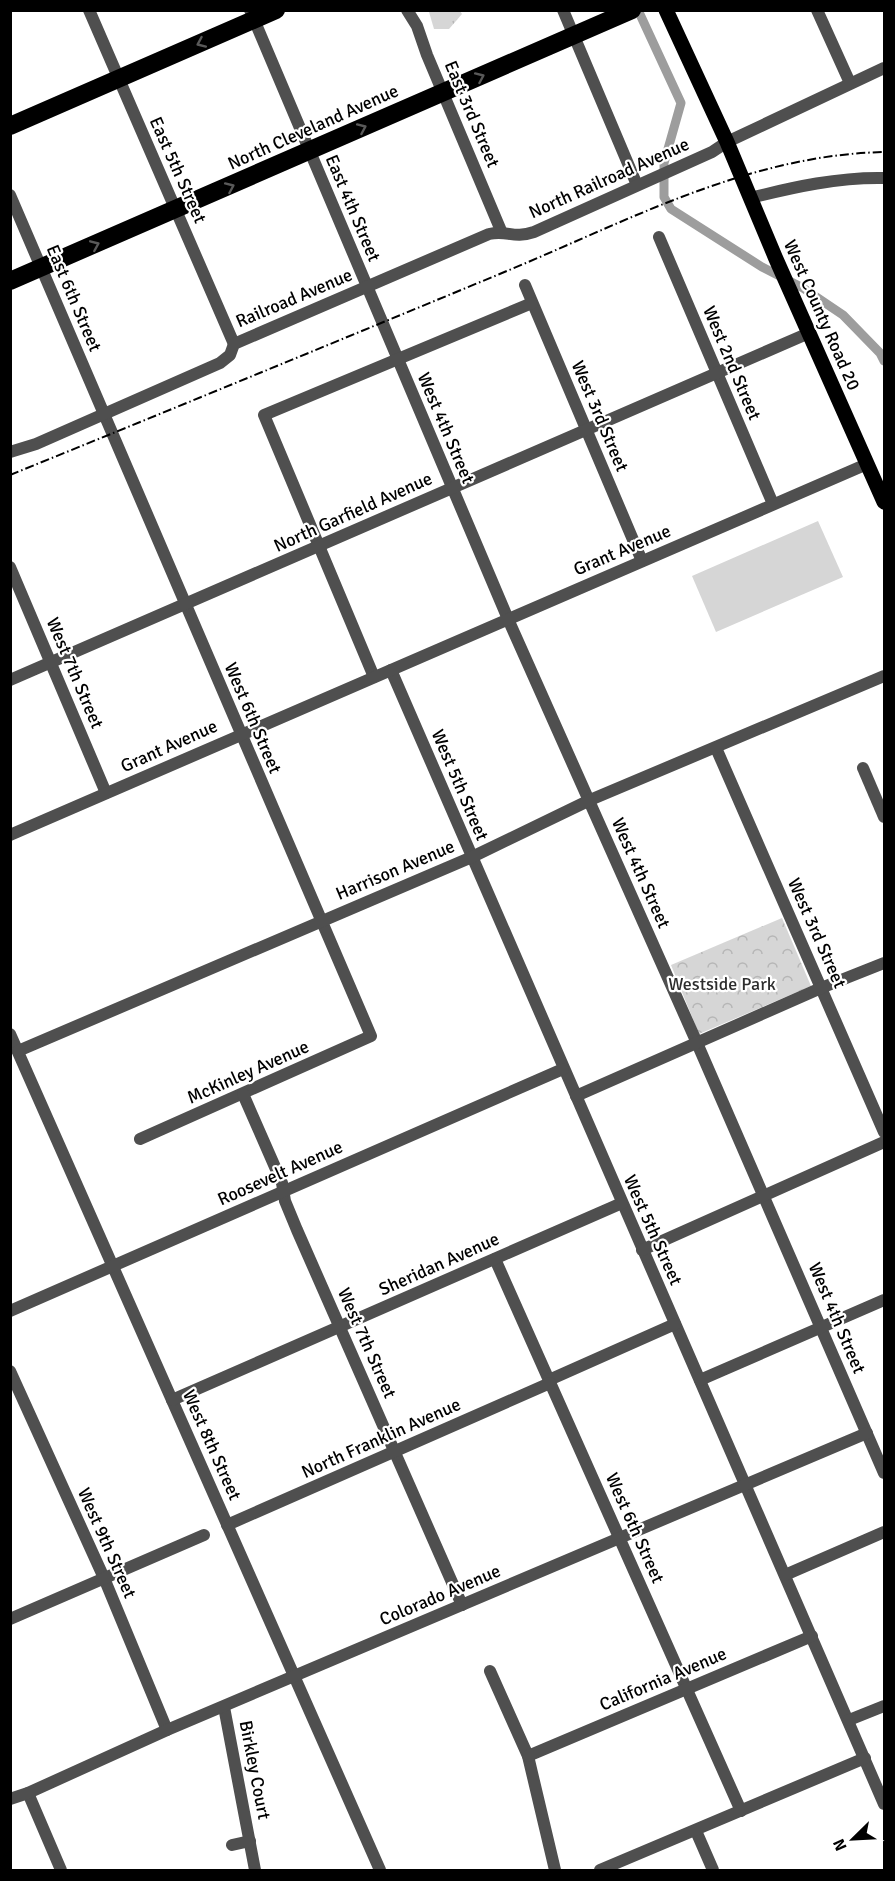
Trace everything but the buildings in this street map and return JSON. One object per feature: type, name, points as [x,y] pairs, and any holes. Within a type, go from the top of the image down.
[{"type":"highway","points":[[10,126],[119,80],[252,15],[276,10]]},
{"type":"highway","name":"North Cleveland Avenue","points":[[10,281],[631,11]]},
{"type":"main road","name":"West County Road 20","points":[[666,10],[728,142],[776,259],[885,502]]},
{"type":"street","name":"East 5th Street","points":[[90,10],[234,344]]},
{"type":"street","name":"East 3rd Street","points":[[407,10],[417,26],[427,55],[502,232]]},
{"type":"street","points":[[563,10],[637,185]]},
{"type":"street","points":[[817,10],[850,83]]},
{"type":"street","name":"East 4th Street","points":[[252,15],[367,287]]},
{"type":"street","name":"North Railroad Avenue","points":[[502,232],[517,237],[534,232],[712,152],[728,142],[885,68]]},
{"type":"street","points":[[750,198],[856,178],[885,178]]},
{"type":"street","name":"East 6th Street","points":[[10,195],[104,414]]},
{"type":"street","name":"Railroad Avenue","points":[[10,452],[36,444],[220,363],[230,356],[234,344],[489,234],[502,232]]},
{"type":"street","name":"West 2nd Street","points":[[658,237],[773,504]]},
{"type":"street","name":"West 3rd Street","points":[[525,285],[642,561]]},
{"type":"street","name":"West 4th Street","points":[[367,287],[508,619],[590,800],[885,1473]]},
{"type":"street","points":[[374,677],[264,415],[532,303]]},
{"type":"street","name":"North Garfield Avenue","points":[[10,680],[809,333]]},
{"type":"street","name":"West 6th Street","points":[[104,414],[371,1036]]},
{"type":"street","name":"Grant Avenue","points":[[10,835],[867,464]]},
{"type":"street","name":"West 7th Street","points":[[10,567],[106,793]]},
{"type":"street","name":"West 5th Street","points":[[391,670],[885,1804]]},
{"type":"street","name":"Harrison Avenue","points":[[18,1051],[472,857],[590,800],[885,676]]},
{"type":"street","name":"West 3rd Street","points":[[716,748],[885,1132]]},
{"type":"street","points":[[862,768],[885,817]]},
{"type":"street","points":[[576,1096],[821,988],[885,963]]},
{"type":"street","name":"McKinley Avenue","points":[[140,1139],[371,1036]]},
{"type":"street","name":"West 8th Street","points":[[11,1037],[114,1265],[380,1870]]},
{"type":"street","name":"Roosevelt Avenue","points":[[10,1311],[563,1069]]},
{"type":"street","name":"West 7th Street","points":[[243,1094],[284,1191],[290,1212],[462,1605]]},
{"type":"street","points":[[642,1250],[885,1142]]},
{"type":"street","name":"Sheridan Avenue","points":[[172,1400],[622,1203]]},
{"type":"street","name":"West 6th Street","points":[[495,1259],[741,1811]]},
{"type":"street","points":[[700,1380],[885,1300]]},
{"type":"street","name":"North Franklin Avenue","points":[[227,1525],[395,1452],[675,1324]]},
{"type":"street","name":"West 9th Street","points":[[10,1371],[104,1578],[167,1730]]},
{"type":"street","name":"Colorado Avenue","points":[[10,1799],[867,1433]]},
{"type":"street","points":[[785,1575],[885,1532]]},
{"type":"street","points":[[10,1619],[204,1535]]},
{"type":"street","name":"California Avenue","points":[[528,1756],[812,1636]]},
{"type":"street","points":[[490,1671],[528,1756],[555,1870]]},
{"type":"street","points":[[849,1720],[885,1706]]},
{"type":"street","name":"Birkley Court","points":[[224,1707],[255,1870]]},
{"type":"street","points":[[600,1870],[865,1758]]},
{"type":"street","points":[[28,1793],[61,1870]]},
{"type":"street","points":[[696,1831],[713,1870]]},
{"type":"street","name":"Birkley Court","points":[[232,1845],[250,1841]]},
{"type":"green space","points":[[460,11],[462,14],[449,29],[434,29],[429,12]]},
{"type":"green space","points":[[818,521],[843,577],[716,632],[692,576]]},
{"type":"green space","name":"Westside Park","points":[[782,918],[811,986],[699,1034],[671,965]]},
{"type":"waterway","points":[[638,10],[681,103],[664,163],[664,197],[671,209],[762,267],[803,288],[843,315],[880,353],[884,361]]},
{"type":"railway","points":[[10,475],[688,194],[784,165],[833,156],[884,152]]}]
